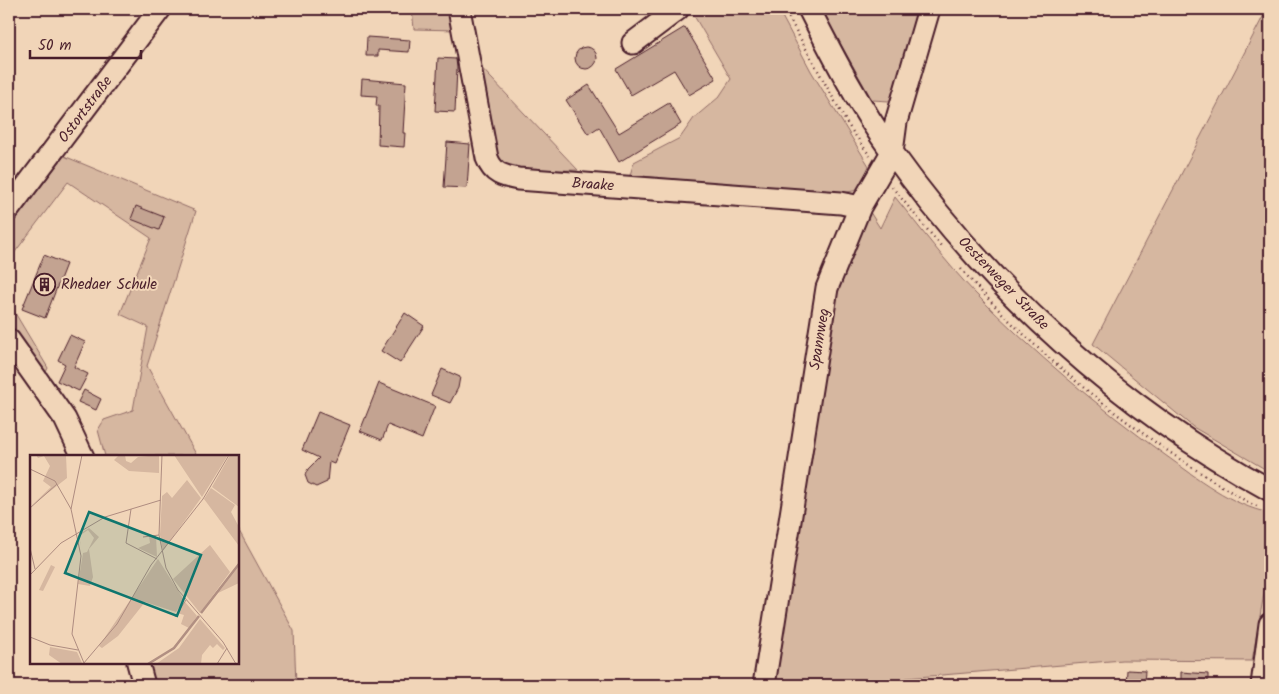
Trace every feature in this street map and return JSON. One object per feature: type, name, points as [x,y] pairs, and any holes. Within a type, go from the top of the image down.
[{"type":"street","name":"Ostortstraße","points":[[9,209],[160,9]]},
{"type":"street","name":"Braake","points":[[459,9],[487,158],[490,168],[500,175],[518,179],[842,203],[860,207]]},
{"type":"street","points":[[633,43],[678,9]]},
{"type":"street","name":"Oesterweger Straße","points":[[809,9],[836,61],[892,152],[980,261],[1006,289],[1056,337],[1135,404],[1189,441],[1270,490]]},
{"type":"street","name":"Spannweg","points":[[764,685],[827,288],[860,207],[892,152],[896,122],[929,9]]},
{"type":"street","points":[[9,340],[65,420],[82,455]]},
{"type":"street","points":[[1262,685],[1270,624]]},
{"type":"street","points":[[138,664],[144,685]]},
{"type":"shaded area","points":[[412,9],[452,9],[456,30],[414,29]]},
{"type":"shaded area","points":[[705,9],[778,9],[811,71],[869,166],[858,190],[837,194],[630,175],[634,162],[680,138],[694,118],[719,97],[731,79],[693,14]]},
{"type":"shaded area","points":[[821,9],[918,9],[898,88],[889,101],[872,100]]},
{"type":"shaded area","points":[[1267,9],[1270,9],[1270,472],[1193,427],[1093,344]]},
{"type":"shaded area","points":[[474,60],[578,170],[515,171],[490,154]]},
{"type":"shaded area","points":[[64,156],[196,211],[147,366],[196,455],[105,455],[98,430],[104,420],[133,410],[148,327],[120,314],[151,238],[68,182],[9,260],[9,229]]},
{"type":"shaded area","points":[[895,197],[964,282],[1020,337],[1067,378],[1140,436],[1215,490],[1242,504],[1270,513],[1270,560],[1252,661],[1122,660],[906,678],[904,685],[774,685],[834,289],[868,209],[880,228]]},
{"type":"shaded area","points":[[9,303],[48,368],[45,374],[9,321]]},
{"type":"shaded area","points":[[239,531],[294,631],[296,685],[153,685],[148,664],[239,664]]},
{"type":"building","points":[[685,27],[716,79],[689,95],[674,70],[631,95],[616,69]]},
{"type":"building","points":[[367,37],[410,40],[409,52],[378,50],[378,56],[366,56]]},
{"type":"building","points":[[582,47],[590,47],[597,54],[597,62],[590,69],[582,69],[575,62],[575,54]]},
{"type":"building","points":[[438,58],[456,59],[455,112],[435,111]]},
{"type":"building","points":[[362,79],[406,83],[404,147],[378,145],[379,106],[376,106],[377,96],[361,95]]},
{"type":"building","points":[[589,85],[619,133],[669,103],[681,124],[619,162],[599,127],[588,134],[566,100]]},
{"type":"building","points":[[447,142],[470,144],[467,188],[444,187]]},
{"type":"building","points":[[136,206],[164,217],[159,230],[131,219]]},
{"type":"building","name":"Rhedaer Schule","points":[[44,255],[66,264],[45,318],[22,309]]},
{"type":"building","points":[[405,313],[424,326],[400,363],[381,351]]},
{"type":"building","points":[[70,335],[85,342],[74,367],[88,374],[79,391],[57,381],[65,364],[58,360]]},
{"type":"building","points":[[442,369],[460,377],[458,388],[450,403],[431,395]]},
{"type":"building","points":[[379,383],[435,406],[422,439],[388,425],[382,440],[360,431]]},
{"type":"building","points":[[84,390],[101,399],[96,410],[78,402]]},
{"type":"building","points":[[318,412],[350,425],[334,464],[329,462],[327,482],[316,487],[308,483],[305,475],[319,458],[302,450]]},
{"type":"building","points":[[1127,670],[1145,671],[1144,685],[1126,685]]},
{"type":"building","points":[[1181,672],[1208,674],[1208,685],[1181,685]]},
{"type":"place","name":"Rhedaer Schule","points":[[45,284]]}]
